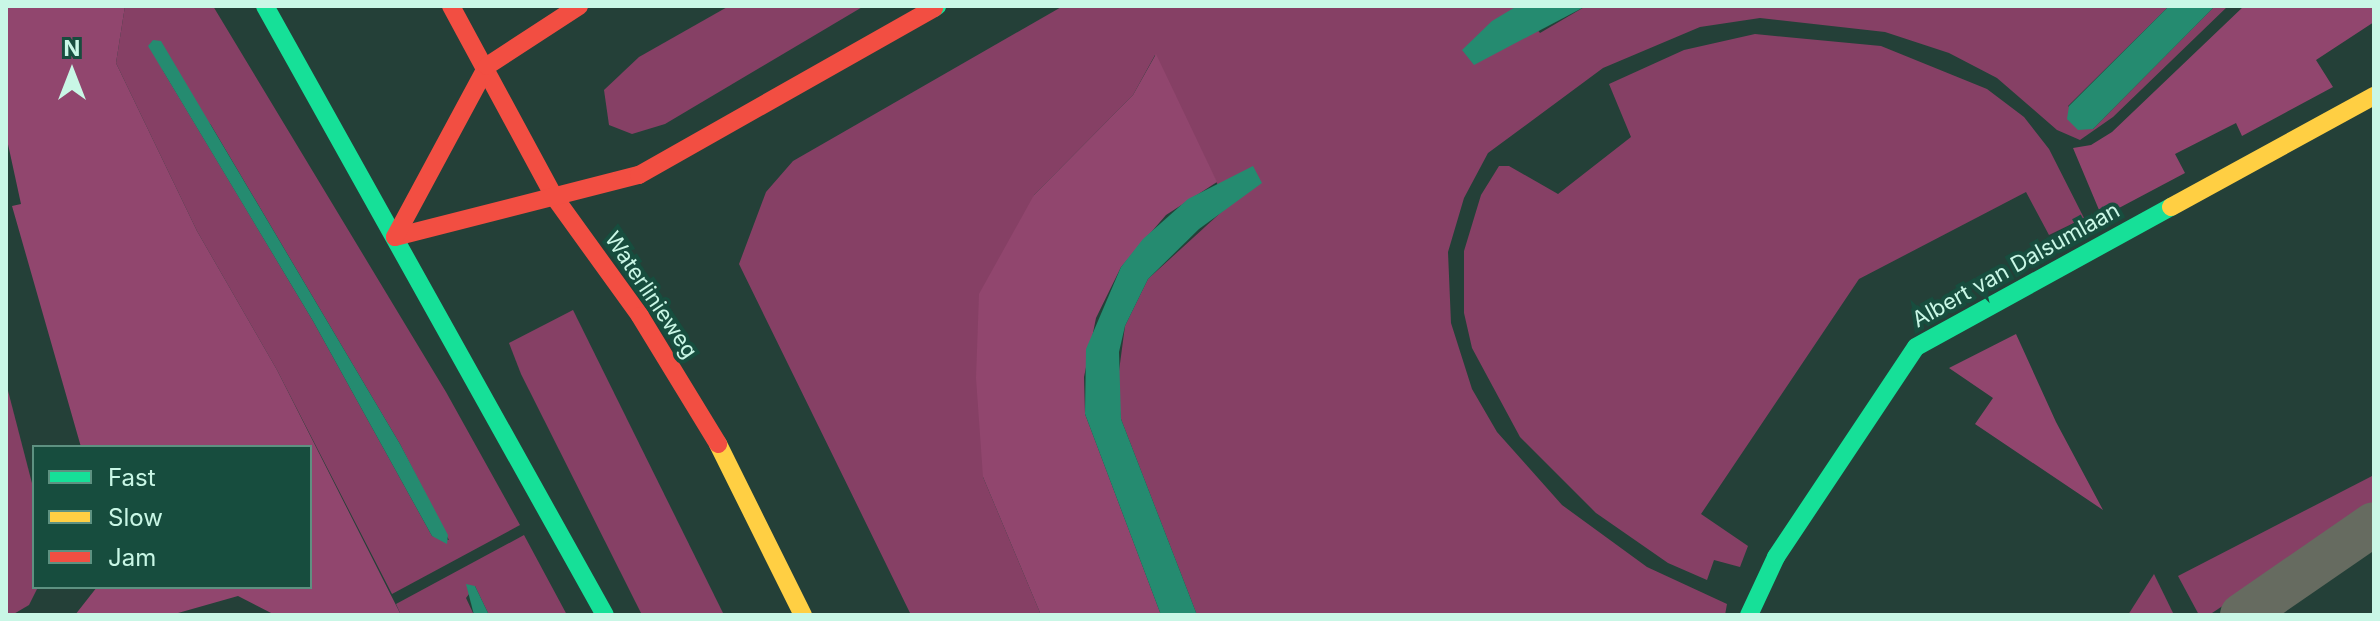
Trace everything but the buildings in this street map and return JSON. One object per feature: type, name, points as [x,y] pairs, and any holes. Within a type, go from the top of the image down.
[{"type":"main road","points":[[265,6],[605,615]]},
{"type":"main road","name":"Waterlinieweg","points":[[451,6],[487,66],[555,198],[640,316],[733,469],[803,615]]},
{"type":"main road","points":[[395,237],[487,66],[579,6]]},
{"type":"main road","points":[[395,237],[639,175],[935,7]]},
{"type":"main road","name":"Albert van Dalsumlaan","points":[[1749,615],[1776,557],[1916,347],[2374,96]]},
{"type":"street","points":[[2242,615],[2374,524]]},
{"type":"shaded area","points":[[6,6],[125,6],[116,63],[197,231],[277,370],[401,615],[275,615],[238,596],[171,615],[75,615],[95,589],[312,589],[312,445],[80,445],[12,206],[21,204],[6,135]]},
{"type":"shaded area","points":[[125,6],[213,6],[446,392],[520,525],[392,594],[277,370],[197,231],[116,63]],"holes":[[[162,69],[211,125],[400,444],[449,540],[432,536],[313,321]]]},
{"type":"shaded area","points":[[729,6],[864,6],[665,124],[632,134],[609,125],[604,90],[639,57]]},
{"type":"shaded area","points":[[1063,6],[1518,6],[1540,33],[1586,6],[2169,6],[2068,106],[2093,129],[2215,6],[2228,6],[2113,117],[2080,140],[2057,130],[1997,78],[1949,53],[1885,32],[1760,18],[1700,27],[1603,68],[1488,153],[1464,198],[1448,252],[1451,323],[1472,389],[1497,432],[1562,505],[1647,567],[1727,604],[1725,615],[1197,615],[1121,419],[1117,386],[1125,326],[1148,279],[1228,206],[1155,55],[1133,95],[1034,195],[983,477],[1041,615],[911,615],[739,264],[766,192],[793,161]]},
{"type":"shaded area","points":[[1517,6],[1586,6],[1474,65],[1462,50],[1492,21]]},
{"type":"shaded area","points":[[2169,6],[2215,6],[2093,129],[2078,130],[2067,119],[2069,106]]},
{"type":"shaded area","points":[[2244,6],[2374,6],[2374,22],[2316,60],[2333,87],[2242,136],[2236,123],[2175,154],[2185,173],[2102,217],[2073,148],[2091,145],[2112,132]]},
{"type":"shaded area","points":[[1755,34],[1881,46],[1987,89],[2024,117],[2049,149],[2084,218],[2049,235],[2026,192],[1859,279],[1701,514],[1748,546],[1740,567],[1714,560],[1707,580],[1668,563],[1596,513],[1520,437],[1472,348],[1464,313],[1464,251],[1481,195],[1499,166],[1509,166],[1558,194],[1631,137],[1609,84],[1684,50]]},
{"type":"shaded area","points":[[153,40],[161,41],[400,444],[448,535],[447,544],[432,536],[313,321],[148,46]]},
{"type":"shaded area","points":[[1156,54],[1217,182],[1166,215],[1121,267],[1096,318],[1084,377],[1085,414],[1161,615],[1041,615],[983,477],[976,378],[979,294],[1034,195],[1133,95]]},
{"type":"shaded area","points":[[1253,166],[1262,183],[1199,229],[1148,279],[1125,326],[1119,352],[1121,419],[1197,615],[1161,615],[1085,414],[1086,349],[1121,267],[1143,239],[1188,199]]},
{"type":"shaded area","points":[[573,310],[724,615],[642,615],[521,374],[509,343]]},
{"type":"shaded area","points":[[2016,334],[2056,422],[2103,510],[1975,424],[1993,398],[1949,368]]},
{"type":"shaded area","points":[[6,383],[32,483],[32,589],[37,589],[29,605],[6,615]]},
{"type":"shaded area","points":[[2374,475],[2374,506],[2209,615],[2199,615],[2178,576]]},
{"type":"shaded area","points":[[524,535],[567,615],[489,615],[475,586],[466,598],[474,615],[401,615],[396,604]]},
{"type":"shaded area","points":[[2154,574],[2174,615],[2128,615]]},
{"type":"shaded area","points":[[466,584],[475,586],[489,615],[474,615]]},
{"type":"traffic: fast","points":[[265,6],[605,615]]},
{"type":"traffic: fast","points":[[1749,615],[1776,557],[1916,347],[2171,207]]},
{"type":"traffic: slow","points":[[2171,207],[2374,96]]},
{"type":"traffic: slow","points":[[718,444],[803,615]]},
{"type":"traffic: jam","points":[[451,6],[555,198],[640,316],[718,444]]},
{"type":"traffic: jam","points":[[395,237],[487,66],[579,6]]},
{"type":"traffic: jam","points":[[395,237],[639,175],[934,8]]}]
